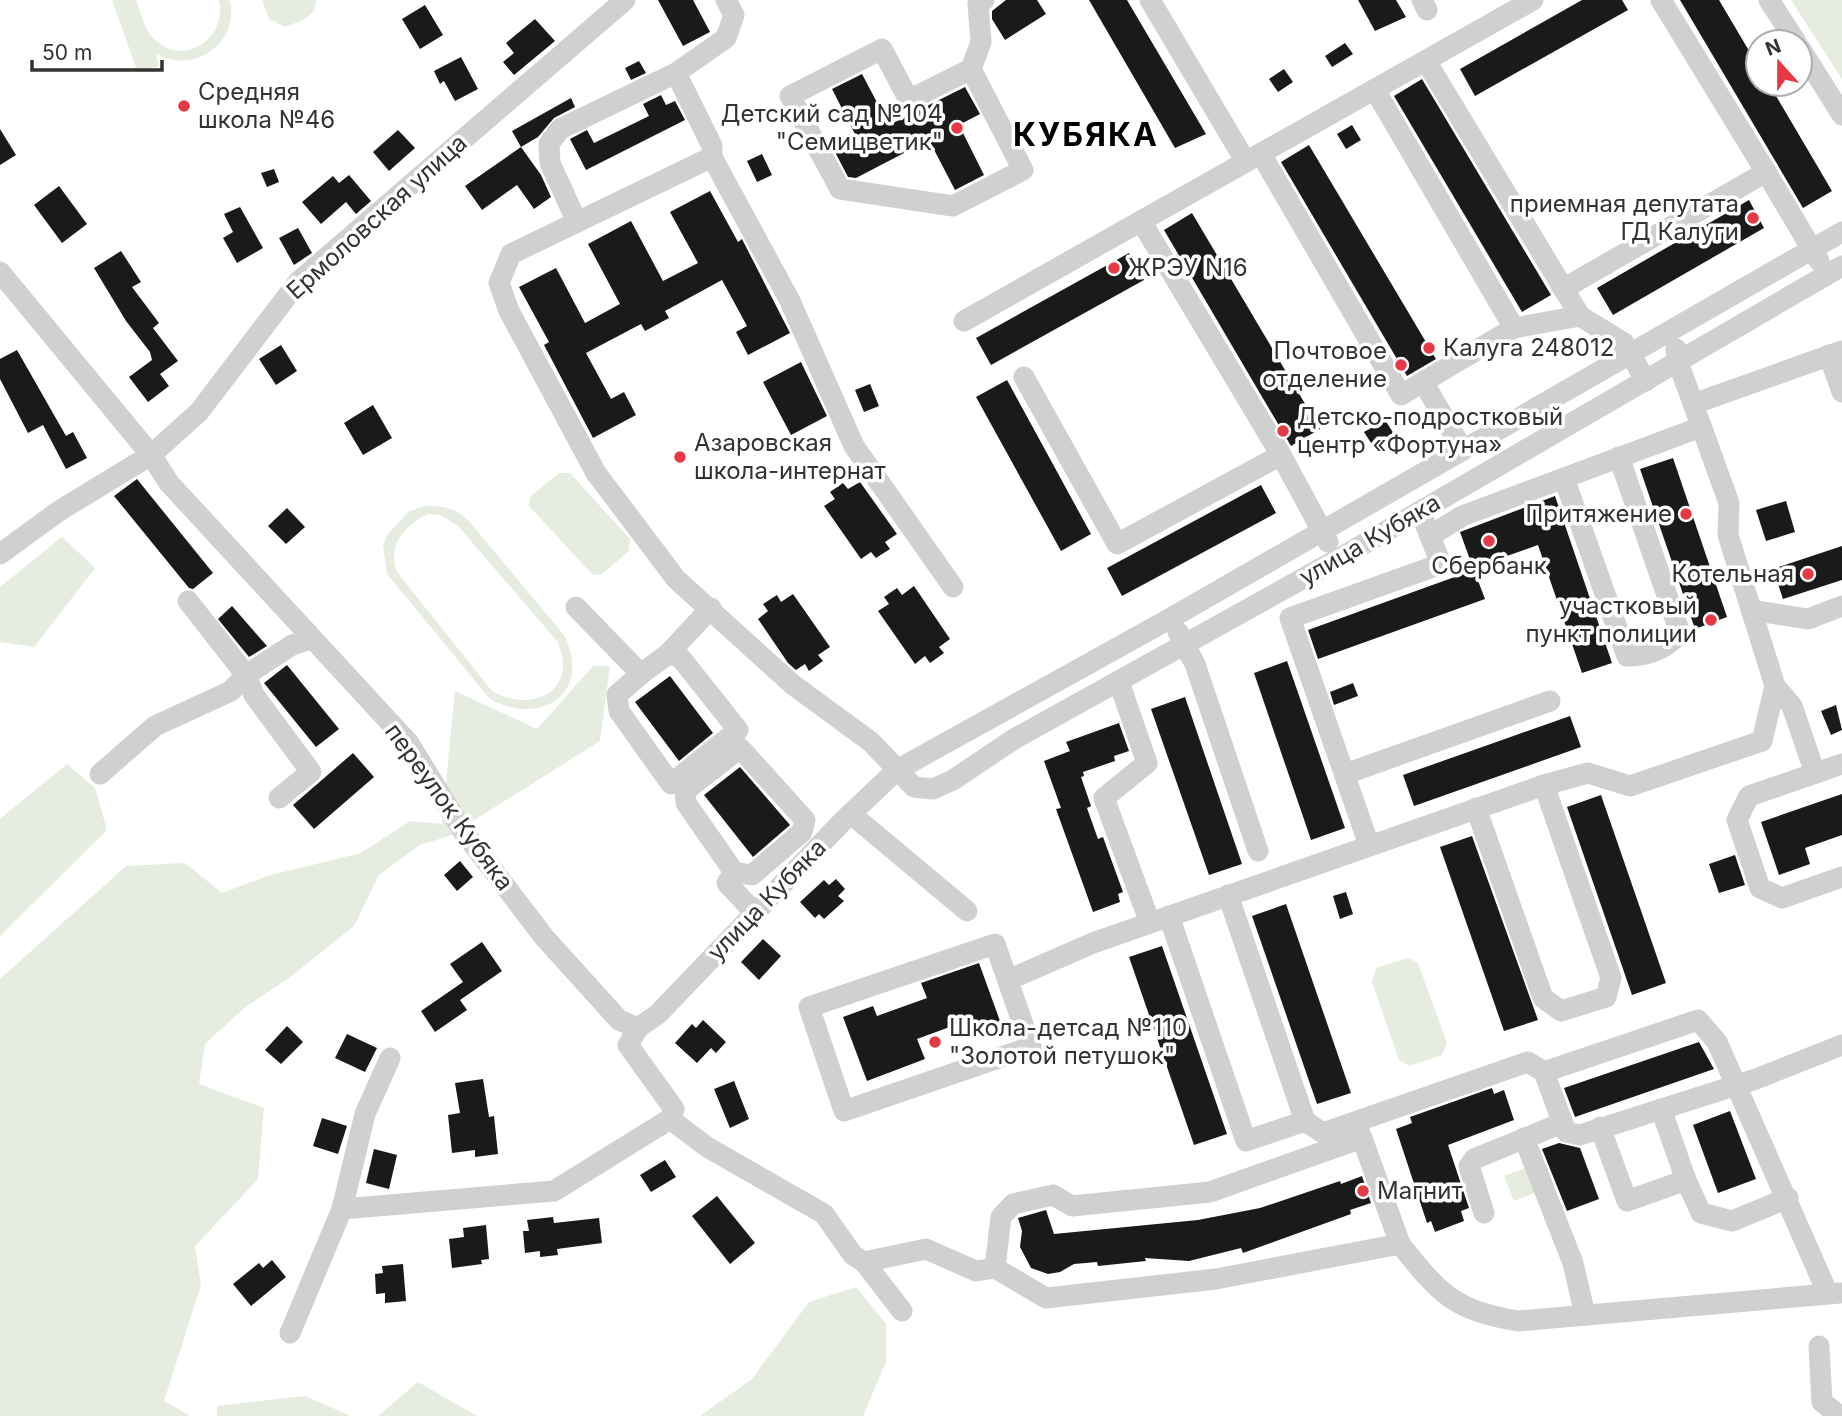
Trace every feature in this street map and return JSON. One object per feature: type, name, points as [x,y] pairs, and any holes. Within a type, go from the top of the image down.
[{"type":"street","name":"Ермоловская улица","points":[[0,554],[59,510],[151,455],[199,411],[298,282],[625,0]]},
{"type":"street","points":[[578,222],[550,163],[548,144],[559,129],[676,73],[726,38],[734,15],[726,0]]},
{"type":"street","points":[[971,69],[1023,170],[953,206],[840,189],[790,96],[882,49],[909,100],[971,69],[981,42],[978,4],[984,0]]},
{"type":"street","points":[[1150,0],[1253,158],[1401,395],[1514,328],[1580,316]]},
{"type":"street","points":[[964,321],[1533,0]]},
{"type":"street","points":[[1661,0],[1812,249],[1835,270]]},
{"type":"street","points":[[1769,0],[1787,28]]},
{"type":"street","points":[[1426,61],[1580,316],[1624,343],[1646,381]]},
{"type":"street","points":[[1814,70],[1842,115]]},
{"type":"street","points":[[676,73],[712,146],[712,157],[790,301],[854,446],[953,587]]},
{"type":"street","points":[[1375,90],[1514,328]]},
{"type":"street","points":[[712,157],[511,254],[499,283],[509,311],[596,473],[676,579],[792,684],[871,743],[897,771]]},
{"type":"street","points":[[1563,289],[1766,172]]},
{"type":"street","points":[[1141,221],[1281,455],[1338,559]]},
{"type":"street","name":"улица Кубяка","points":[[638,1028],[658,1014],[851,814],[897,771],[1322,532],[1842,232]]},
{"type":"street","name":"улица Кубяка","points":[[897,771],[914,787],[933,789],[953,780],[1014,739],[1338,559],[1835,270]]},
{"type":"street","points":[[0,272],[151,455]]},
{"type":"street","points":[[1674,329],[1678,362],[1729,503],[1728,535],[1775,686],[1791,706],[1815,773]]},
{"type":"street","points":[[1693,404],[1835,353],[1842,392]]},
{"type":"street","points":[[1024,377],[1117,544],[1281,455]]},
{"type":"street","points":[[1423,382],[1464,450]]},
{"type":"street","points":[[1430,536],[1462,516],[1701,427]]},
{"type":"street","name":"переулок Кубяка","points":[[151,455],[169,483],[310,639],[408,742],[463,831],[544,937],[619,1020],[638,1028]]},
{"type":"street","points":[[1564,478],[1627,656],[1643,656],[1671,643],[1680,633],[1619,457]]},
{"type":"street","points":[[1290,618],[1441,564],[1420,511]]},
{"type":"street","points":[[1280,591],[1369,845]]},
{"type":"street","points":[[188,601],[246,675],[254,695],[311,772],[279,798]]},
{"type":"street","points":[[1751,610],[1808,619],[1842,606]]},
{"type":"street","points":[[576,607],[641,674]]},
{"type":"street","points":[[668,654],[680,657],[738,730],[671,784],[619,711],[617,695],[668,654],[710,608]]},
{"type":"street","points":[[1171,618],[1195,664],[1258,850]]},
{"type":"street","points":[[100,774],[155,726],[231,691],[246,675],[292,645],[310,639]]},
{"type":"street","points":[[1119,682],[1147,763],[1104,798],[1159,919],[1246,1141],[1305,1121]]},
{"type":"street","points":[[1007,980],[1159,919],[1544,785],[1588,773],[1630,786],[1762,741],[1775,686]]},
{"type":"street","points":[[1345,775],[1550,701]]},
{"type":"street","points":[[740,748],[806,820],[802,832],[752,875],[734,872],[686,803],[685,791],[740,748]]},
{"type":"street","points":[[1842,764],[1749,796],[1737,820],[1760,888],[1782,898],[1842,877]]},
{"type":"street","points":[[1476,808],[1543,998],[1561,1011],[1606,997],[1611,978],[1544,785]]},
{"type":"street","points":[[851,814],[967,911]]},
{"type":"street","points":[[734,872],[727,883],[755,913]]},
{"type":"street","points":[[1228,895],[1305,1121],[1323,1133],[1528,1062],[1544,1072],[1562,1123],[1566,1132],[1572,1135],[1661,1109],[1822,1055],[1842,1045]]},
{"type":"street","points":[[995,944],[1007,980],[1031,1047],[844,1111],[809,1007],[995,944]]},
{"type":"street","points":[[995,1268],[1001,1217],[1013,1204],[1053,1195],[1072,1206],[1210,1192],[1360,1133],[1400,1244],[1429,1280],[1454,1303],[1481,1315],[1518,1321],[1835,1293],[1788,1198],[1717,1042],[1698,1020],[1544,1072]]},
{"type":"street","points":[[342,1209],[554,1191],[670,1119],[674,1109],[628,1045],[638,1028]]},
{"type":"street","points":[[289,1333],[342,1209],[365,1114],[390,1058]]},
{"type":"street","points":[[1661,1109],[1686,1180],[1701,1213],[1717,1220],[1732,1221],[1788,1198]]},
{"type":"street","points":[[670,1119],[707,1147],[824,1214],[853,1255],[864,1262],[902,1311]]},
{"type":"street","points":[[1484,1213],[1469,1166],[1474,1159],[1562,1123]]},
{"type":"street","points":[[1600,1128],[1627,1201],[1686,1180]]},
{"type":"street","points":[[1524,1138],[1573,1263],[1585,1315]]},
{"type":"street","points":[[864,1262],[926,1249],[976,1271],[995,1268],[1046,1298],[1216,1279],[1400,1244]]},
{"type":"street","points":[[1819,1346],[1822,1402],[1840,1416]]},
{"type":"shaded area","points":[[112,0],[136,0],[145,26],[154,39],[178,51],[190,50],[210,37],[220,14],[219,0],[230,0],[231,16],[228,30],[221,42],[211,51],[185,60],[156,54],[159,66],[138,73]]},
{"type":"shaded area","points":[[262,0],[316,0],[310,15],[285,27],[269,19]]},
{"type":"shaded area","points":[[1791,0],[1842,0],[1842,79],[1814,36],[1814,28],[1809,28]]},
{"type":"shaded area","points":[[559,473],[570,473],[630,539],[629,551],[602,574],[593,575],[529,506],[531,496]]},
{"type":"shaded area","points":[[424,506],[436,506],[448,508],[463,516],[564,635],[571,656],[572,673],[567,688],[557,699],[543,706],[527,709],[509,707],[490,699],[387,574],[383,545],[388,534],[408,512]],"holes":[[[428,514],[440,515],[458,526],[557,641],[562,658],[562,673],[557,685],[548,693],[522,700],[507,698],[492,691],[397,572],[394,553],[400,537],[412,524]]]},
{"type":"shaded area","points":[[62,537],[95,568],[34,647],[0,642],[0,587]]},
{"type":"shaded area","points":[[593,666],[610,666],[600,741],[449,836],[420,845],[379,875],[354,926],[289,978],[244,1008],[205,1044],[199,1084],[264,1108],[258,1179],[195,1246],[201,1285],[164,1401],[190,1416],[0,1416],[0,979],[126,866],[185,863],[222,893],[267,876],[361,853],[410,821],[442,824],[455,691],[537,729]]},
{"type":"shaded area","points":[[67,764],[95,788],[107,830],[0,936],[0,819]]},
{"type":"shaded area","points":[[1408,958],[1418,963],[1447,1043],[1442,1055],[1410,1066],[1399,1060],[1372,982],[1376,968]]},
{"type":"shaded area","points":[[1527,1167],[1537,1192],[1514,1201],[1504,1176]]},
{"type":"shaded area","points":[[856,1287],[886,1324],[886,1362],[863,1416],[700,1416],[752,1379],[809,1302]]},
{"type":"shaded area","points":[[418,1382],[477,1416],[378,1416]]},
{"type":"shaded area","points":[[305,1396],[351,1416],[217,1416],[217,1406]]},
{"type":"building","points":[[658,0],[693,0],[710,32],[683,46]]},
{"type":"building","points":[[1006,0],[1037,0],[1046,14],[1005,40],[992,19],[992,11]]},
{"type":"building","points":[[1089,0],[1127,0],[1206,134],[1175,148]]},
{"type":"building","points":[[1358,0],[1396,0],[1406,17],[1375,31]]},
{"type":"building","points":[[1582,0],[1622,0],[1628,10],[1475,96],[1460,69]]},
{"type":"building","points":[[1680,0],[1719,0],[1744,42],[1744,98],[1777,98],[1832,191],[1803,208]]},
{"type":"building","points":[[425,5],[443,35],[420,49],[402,19]]},
{"type":"building","points":[[535,19],[555,41],[514,75],[503,62],[514,53],[506,43]]},
{"type":"building","points":[[1345,43],[1353,54],[1332,67],[1325,56]]},
{"type":"building","points":[[461,57],[478,89],[455,101],[444,81],[440,84],[434,71]]},
{"type":"building","points":[[639,61],[646,73],[631,80],[625,68]]},
{"type":"building","points":[[1284,69],[1293,82],[1278,92],[1269,79]]},
{"type":"building","points":[[862,74],[889,125],[965,87],[980,114],[959,125],[984,175],[955,190],[929,140],[856,178],[848,177],[835,152],[858,140],[832,89]]},
{"type":"building","points":[[1422,79],[1551,295],[1522,312],[1394,96]]},
{"type":"building","points":[[661,95],[666,105],[675,101],[685,120],[586,170],[570,139],[587,130],[594,143],[649,116],[643,104]]},
{"type":"building","points":[[571,98],[575,107],[554,118],[538,137],[521,147],[512,131]]},
{"type":"building","points":[[1352,125],[1361,140],[1346,149],[1337,134]]},
{"type":"building","points":[[0,129],[16,155],[0,165]]},
{"type":"building","points":[[398,130],[415,148],[389,171],[373,152]]},
{"type":"building","points":[[1309,145],[1436,359],[1407,376],[1281,162]]},
{"type":"building","points":[[521,147],[541,175],[551,197],[534,209],[517,185],[482,210],[465,186]]},
{"type":"building","points":[[762,154],[772,175],[757,182],[747,161]]},
{"type":"building","points":[[274,169],[279,182],[267,187],[261,173]]},
{"type":"building","points":[[349,175],[371,201],[356,214],[346,202],[321,224],[302,202],[333,176],[339,183]]},
{"type":"building","points":[[59,186],[87,224],[62,243],[34,205]]},
{"type":"building","points":[[710,191],[738,242],[742,239],[790,333],[748,355],[736,332],[747,326],[722,280],[665,311],[669,318],[645,331],[641,324],[586,353],[611,399],[624,392],[636,415],[593,438],[544,345],[549,342],[519,287],[556,268],[585,323],[620,304],[588,244],[631,221],[663,281],[698,263],[670,212]]},
{"type":"building","points":[[1749,200],[1764,228],[1613,315],[1597,288]]},
{"type":"building","points":[[240,207],[263,248],[237,263],[223,238],[233,232],[224,214]]},
{"type":"building","points":[[1192,213],[1320,429],[1291,446],[1164,230]]},
{"type":"building","points":[[298,228],[312,253],[294,265],[279,238]]},
{"type":"building","points":[[121,251],[141,282],[132,287],[159,323],[153,328],[178,361],[160,374],[169,386],[148,402],[129,377],[152,360],[150,352],[126,321],[94,268]]},
{"type":"building","points":[[1129,253],[1144,280],[991,365],[976,338]]},
{"type":"building","points":[[281,345],[297,371],[276,385],[259,359]]},
{"type":"building","points":[[17,350],[66,436],[73,432],[87,458],[66,469],[43,425],[28,433],[0,379],[0,359]]},
{"type":"building","points":[[801,362],[827,416],[791,435],[763,382]]},
{"type":"building","points":[[1007,380],[1091,534],[1061,551],[976,397]]},
{"type":"building","points":[[870,384],[879,406],[864,412],[855,390]]},
{"type":"building","points":[[373,405],[392,438],[363,455],[344,423]]},
{"type":"building","points":[[1385,420],[1394,434],[1373,446],[1364,432]]},
{"type":"building","points":[[1673,458],[1727,617],[1695,629],[1640,469]]},
{"type":"building","points":[[137,479],[213,573],[193,589],[189,588],[114,496]]},
{"type":"building","points":[[860,482],[897,534],[885,542],[890,549],[876,558],[871,552],[861,559],[824,506],[835,499],[830,492],[843,483],[848,489]]},
{"type":"building","points":[[1261,485],[1276,513],[1122,596],[1107,568]]},
{"type":"building","points":[[1555,496],[1612,663],[1582,673],[1538,545],[1473,568],[1460,532]]},
{"type":"building","points":[[1786,501],[1795,532],[1766,541],[1756,510]]},
{"type":"building","points":[[287,508],[305,527],[286,544],[268,526]]},
{"type":"building","name":"Котельная","points":[[1842,546],[1842,580],[1783,599],[1773,569]]},
{"type":"building","points":[[1474,570],[1485,599],[1318,659],[1308,630]]},
{"type":"building","points":[[914,586],[950,639],[939,647],[944,653],[930,663],[925,656],[915,664],[878,611],[889,604],[884,597],[897,588],[902,595]]},
{"type":"building","points":[[793,594],[830,647],[818,655],[823,661],[809,671],[805,664],[796,670],[788,663],[758,619],[768,611],[763,604],[777,595],[781,602]]},
{"type":"building","points":[[232,606],[267,646],[249,657],[218,619]]},
{"type":"building","points":[[1287,661],[1345,828],[1311,840],[1254,673]]},
{"type":"building","points":[[287,665],[339,729],[316,747],[264,683]]},
{"type":"building","points":[[670,676],[713,733],[679,761],[635,702]]},
{"type":"building","points":[[1353,683],[1358,696],[1334,705],[1330,692]]},
{"type":"building","points":[[1185,697],[1242,864],[1209,875],[1151,709]]},
{"type":"building","points":[[1836,705],[1842,730],[1831,735],[1821,711]]},
{"type":"building","points":[[1570,716],[1581,747],[1414,806],[1403,775]]},
{"type":"building","points":[[1119,723],[1129,751],[1114,756],[1115,761],[1083,772],[1084,776],[1081,777],[1091,806],[1087,808],[1098,839],[1103,837],[1123,892],[1118,894],[1120,902],[1093,912],[1056,809],[1061,808],[1044,761],[1070,751],[1066,742]]},
{"type":"building","points":[[353,753],[374,777],[314,829],[293,805]]},
{"type":"building","points":[[740,767],[790,825],[753,857],[704,795]]},
{"type":"building","points":[[1842,794],[1842,835],[1805,848],[1810,864],[1779,875],[1761,822]]},
{"type":"building","points":[[1601,795],[1666,983],[1632,995],[1567,807]]},
{"type":"building","points":[[1472,836],[1538,1020],[1504,1031],[1440,847]]},
{"type":"building","points":[[1735,855],[1745,885],[1719,893],[1709,864]]},
{"type":"building","points":[[460,861],[473,877],[457,891],[444,875]]},
{"type":"building","points":[[836,879],[845,889],[838,896],[844,901],[824,919],[819,914],[815,918],[800,902],[824,880],[829,885]]},
{"type":"building","points":[[1346,892],[1353,914],[1340,919],[1333,896]]},
{"type":"building","points":[[1286,904],[1351,1093],[1317,1104],[1252,916]]},
{"type":"building","points":[[763,939],[781,956],[759,980],[741,962]]},
{"type":"building","points":[[482,942],[502,971],[460,1000],[467,1010],[435,1032],[421,1011],[463,982],[450,964]]},
{"type":"building","points":[[1162,946],[1227,1134],[1194,1145],[1129,957]]},
{"type":"building","points":[[979,963],[1000,1021],[970,1031],[966,1021],[917,1039],[925,1059],[867,1081],[843,1017],[873,1006],[877,1016],[927,998],[921,983]]},
{"type":"building","points":[[703,1020],[726,1042],[716,1053],[711,1048],[697,1063],[675,1043],[692,1024],[696,1028]]},
{"type":"building","points":[[287,1026],[303,1042],[281,1064],[265,1050]]},
{"type":"building","points":[[347,1034],[377,1048],[365,1072],[335,1058]]},
{"type":"building","points":[[1699,1042],[1714,1069],[1575,1117],[1564,1088]]},
{"type":"building","points":[[483,1079],[489,1117],[494,1116],[498,1154],[475,1157],[475,1150],[452,1153],[448,1115],[460,1113],[455,1083]]},
{"type":"building","points":[[734,1081],[749,1119],[730,1128],[714,1089]]},
{"type":"building","points":[[1492,1088],[1494,1094],[1504,1090],[1514,1120],[1448,1145],[1469,1208],[1461,1211],[1464,1221],[1435,1232],[1431,1221],[1427,1223],[1396,1129],[1412,1123],[1410,1117]]},
{"type":"building","points":[[1730,1111],[1756,1179],[1718,1193],[1693,1125]]},
{"type":"building","points":[[322,1118],[347,1126],[338,1154],[313,1146]]},
{"type":"building","points":[[1559,1143],[1580,1148],[1599,1199],[1567,1211],[1542,1149]]},
{"type":"building","points":[[374,1149],[397,1155],[389,1189],[366,1183]]},
{"type":"building","points":[[665,1160],[676,1177],[651,1192],[640,1175]]},
{"type":"building","points":[[1362,1176],[1371,1203],[1350,1210],[1351,1214],[1243,1253],[1241,1248],[1189,1261],[1145,1258],[1146,1261],[1098,1266],[1097,1262],[1074,1264],[1060,1272],[1048,1274],[1031,1268],[1020,1247],[1022,1231],[1018,1218],[1046,1210],[1054,1234],[1198,1220],[1260,1208]]},
{"type":"building","points":[[717,1196],[755,1243],[730,1264],[692,1216]]},
{"type":"building","points":[[553,1217],[554,1223],[599,1218],[602,1243],[557,1249],[558,1255],[540,1257],[540,1251],[525,1253],[523,1231],[529,1231],[527,1220]]},
{"type":"building","points":[[486,1225],[489,1259],[481,1260],[482,1264],[452,1268],[449,1239],[464,1237],[463,1228]]},
{"type":"building","points":[[272,1260],[286,1277],[251,1306],[233,1284],[259,1263],[263,1268]]},
{"type":"building","points":[[403,1264],[406,1301],[385,1303],[385,1293],[376,1294],[375,1274],[383,1273],[382,1266]]},
{"type":"place","name":"Средняя школа №46","points":[[184,106]]},
{"type":"place","name":"Детский сад №104 \"Семицветик\"","points":[[957,128]]},
{"type":"place","name":"приемная депутата ГД Калуги","points":[[1753,218]]},
{"type":"place","name":"ЖРЭУ N16","points":[[1114,268]]},
{"type":"place","name":"Калуга 248012","points":[[1429,348]]},
{"type":"place","name":"Почтовое отделение","points":[[1401,365]]},
{"type":"place","name":"Детско-подростковый центр «Фортуна»","points":[[1283,431]]},
{"type":"place","name":"Азаровская школа-интернат","points":[[680,457]]},
{"type":"place","name":"Притяжение","points":[[1686,514]]},
{"type":"place","name":"Сбербанк","points":[[1489,541]]},
{"type":"place","name":"Котельная","points":[[1808,574]]},
{"type":"place","name":"участковый пункт полиции","points":[[1711,620]]},
{"type":"place","name":"Школа-детсад №110 \"Золотой петушок\"","points":[[935,1042]]},
{"type":"place","name":"Магнит","points":[[1363,1191]]},
{"type":"district","name":"КУБЯКА","points":[[1086,135]]}]
